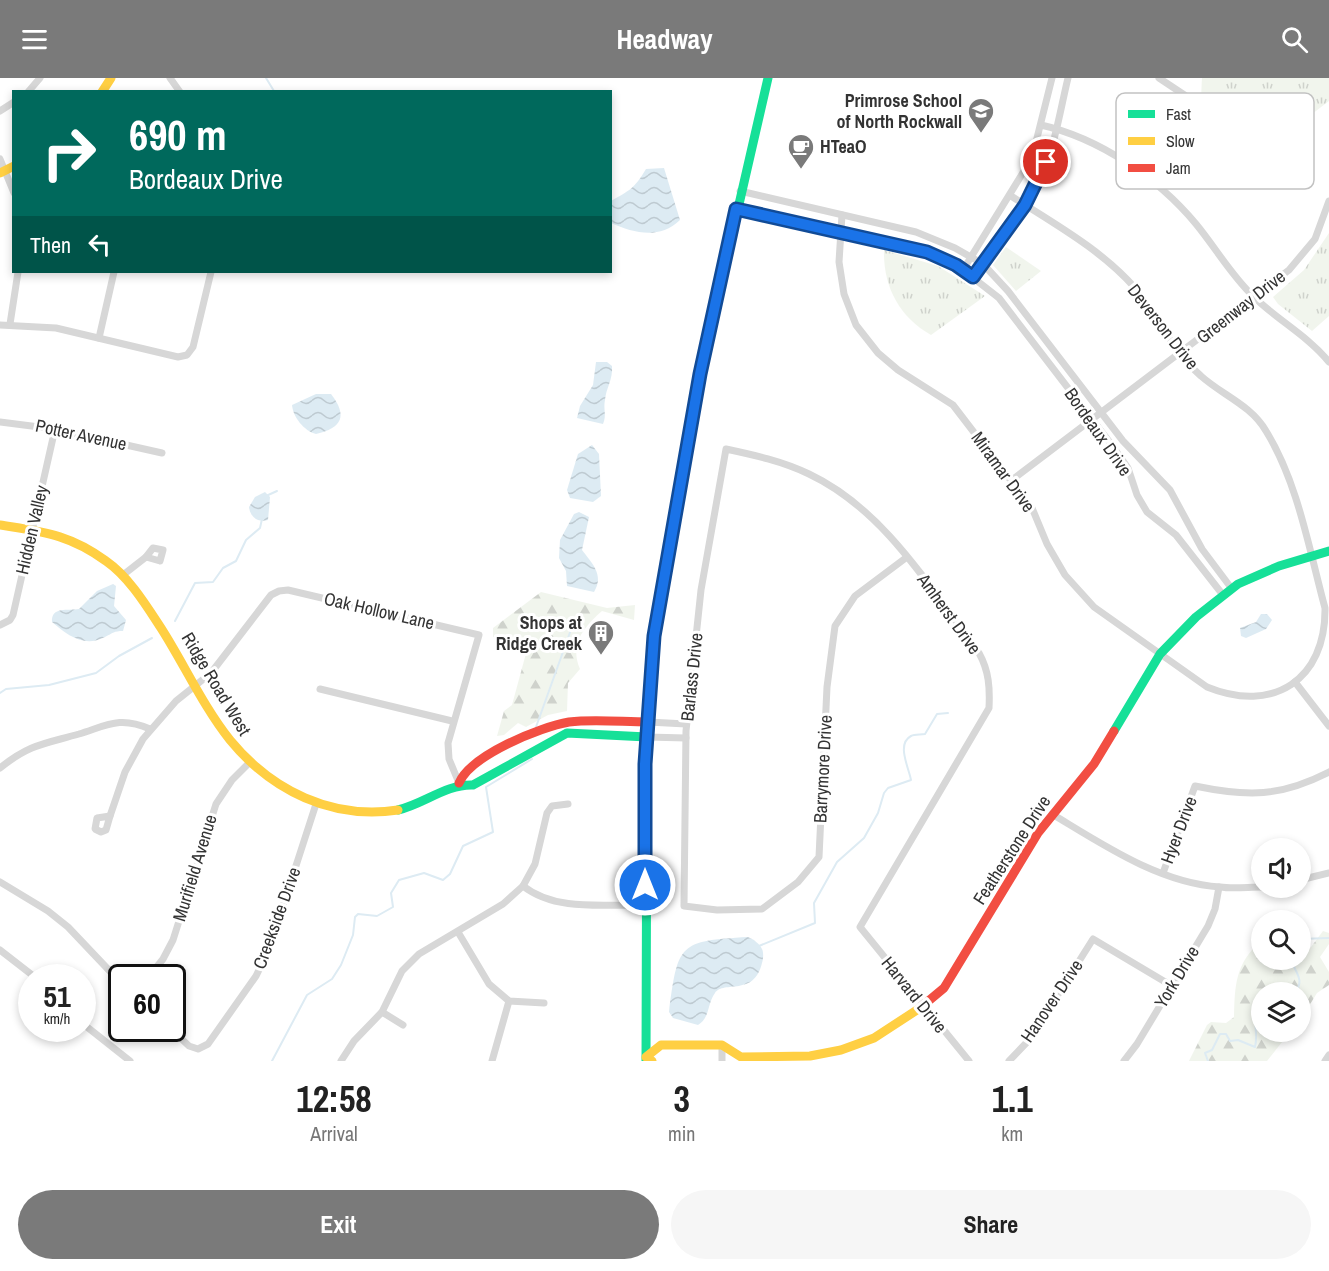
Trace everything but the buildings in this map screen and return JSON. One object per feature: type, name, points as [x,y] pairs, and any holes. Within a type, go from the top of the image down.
[{"type":"street","points":[[30,90],[40,78]]},
{"type":"street","points":[[648,1060],[645,905],[647,737],[651,666],[660,593],[700,374],[740,191],[768,78]]},
{"type":"street","points":[[963,270],[1011,196],[1032,158],[1052,78]]},
{"type":"street","points":[[973,277],[1025,205],[1041,176],[1056,129],[1068,78]]},
{"type":"street","points":[[1159,78],[1182,93]]},
{"type":"street","points":[[1041,125],[1089,140],[1116,158]]},
{"type":"street","points":[[0,159],[12,188]]},
{"type":"street","points":[[1159,189],[1195,223],[1254,297],[1296,329],[1329,362]]},
{"type":"street","name":"Bordeaux Drive","points":[[740,191],[916,232],[971,256],[983,264],[1008,291],[1100,413],[1170,490],[1202,549],[1232,589]]},
{"type":"street","name":"Deverson Drive","points":[[1011,196],[1112,264],[1136,289],[1181,353],[1201,376],[1238,400],[1265,429],[1284,464],[1325,608],[1325,631],[1318,653],[1295,682]]},
{"type":"street","name":"Greenway Drive","points":[[1012,480],[1289,270],[1307,251],[1322,225],[1329,201]]},
{"type":"street","name":"Bordeaux Drive","points":[[736,209],[927,252],[973,277],[999,298],[1128,468],[1137,495],[1147,512],[1176,534],[1222,595]]},
{"type":"street","name":"Miramar Drive","points":[[842,215],[839,262],[844,294],[856,325],[878,353],[898,370],[953,405],[1032,508],[1047,544],[1065,575],[1094,607],[1208,687],[1228,695],[1252,698],[1277,693],[1295,682]]},
{"type":"street","points":[[10,324],[18,273]]},
{"type":"street","points":[[99,338],[114,273]]},
{"type":"street","points":[[0,325],[56,328],[178,357],[187,355],[193,347],[211,273]]},
{"type":"street","points":[[1039,351],[1048,345]]},
{"type":"street","name":"Potter Avenue","points":[[0,422],[55,429],[162,453]]},
{"type":"street","name":"Hidden Valley","points":[[0,625],[10,620],[13,615],[55,429]]},
{"type":"street","name":"Amherst Drive","points":[[726,449],[770,459],[818,479],[846,496],[877,522],[907,557],[979,653],[986,666],[990,688],[989,708],[860,927]]},
{"type":"street","name":"Barlass Drive","points":[[684,906],[686,724],[701,590],[726,449]]},
{"type":"street","name":"Ridge Road West","points":[[0,525],[33,527],[80,542],[113,565],[159,622],[227,737],[249,763],[282,788],[316,804],[367,812],[411,807],[459,783],[473,785],[554,738],[567,733],[686,738]]},
{"type":"street","name":"Featherstone Drive","points":[[722,1045],[738,1059],[810,1056],[841,1050],[874,1038],[922,1007],[944,988],[963,960],[1052,814],[1094,764],[1160,654],[1196,617],[1222,595],[1279,566],[1311,554],[1329,551]]},
{"type":"street","points":[[123,575],[146,557]]},
{"type":"street","name":"Barrymore Drive","points":[[684,906],[717,910],[762,909],[798,882],[819,857],[827,687],[835,626],[855,596],[907,557]]},
{"type":"street","name":"Oak Hollow Lane","points":[[196,685],[211,673],[271,596],[279,591],[288,590],[479,635],[452,721]]},
{"type":"street","points":[[1295,682],[1329,726]]},
{"type":"street","points":[[110,816],[125,772],[150,729],[176,701],[196,685]]},
{"type":"street","points":[[320,689],[452,721],[448,759],[459,783]]},
{"type":"street","points":[[584,721],[585,732]]},
{"type":"street","name":"Ridge Road West","points":[[459,783],[463,774],[483,758],[549,727],[584,721],[686,724]]},
{"type":"street","points":[[0,768],[19,753],[39,743],[80,734],[103,724],[124,722],[150,729]]},
{"type":"street","name":"Murifield Avenue","points":[[159,964],[173,940],[216,804],[232,780],[249,763]]},
{"type":"street","name":"Hyer Drive","points":[[1163,873],[1195,786],[1234,794],[1270,794],[1304,785],[1329,772]]},
{"type":"street","name":"Creekside Drive","points":[[185,1042],[189,1046],[198,1048],[208,1044],[256,976],[269,949],[316,804]]},
{"type":"street","points":[[341,1061],[354,1041],[382,1012],[402,971],[432,945],[503,904],[523,886],[535,864],[547,813],[552,806],[568,804]]},
{"type":"street","points":[[1052,814],[1130,859],[1163,873],[1219,887],[1251,887]]},
{"type":"street","points":[[1311,877],[1329,873]]},
{"type":"street","points":[[0,882],[48,911],[68,927],[108,969]]},
{"type":"street","points":[[523,886],[534,895],[559,903],[645,905]]},
{"type":"street","name":"York Drive","points":[[1124,1061],[1137,1044],[1208,926],[1215,909],[1219,887]]},
{"type":"street","name":"Harvard Drive","points":[[860,927],[922,1007],[969,1061]]},
{"type":"street","points":[[458,932],[480,974],[509,1001],[544,1003]]},
{"type":"street","name":"Hanover Drive","points":[[1009,1061],[1030,1039],[1093,939],[1172,986]]},
{"type":"street","points":[[0,950],[18,964]]},
{"type":"street","points":[[492,1061],[509,1001]]},
{"type":"street","points":[[382,1012],[403,1025]]},
{"type":"street","points":[[96,1034],[130,1061]]},
{"type":"street","points":[[648,1060],[662,1045],[722,1045],[722,1061]]},
{"type":"street","points":[[1325,1061],[1329,1055]]},
{"type":"green space","points":[[1202,78],[1329,78],[1329,101],[1314,112],[1314,93],[1201,93]]},
{"type":"green space","points":[[1329,233],[1329,316],[1312,331],[1278,304],[1273,297],[1304,270]]},
{"type":"green space","points":[[1006,247],[1041,271],[1016,291],[993,265]]},
{"type":"green space","points":[[884,250],[938,266],[985,296],[931,335],[910,319],[895,299],[886,276]]},
{"type":"green space","points":[[541,592],[607,608],[635,605],[634,620],[602,611],[589,623],[577,644],[576,652],[580,669],[568,683],[567,711],[548,715],[526,727],[518,723],[504,735],[497,736],[504,711],[512,705],[528,646],[493,637],[493,628]]},
{"type":"green space","points":[[1323,931],[1329,933],[1329,944],[1320,957],[1329,972],[1329,985],[1317,993],[1311,1003],[1311,982],[1251,982],[1251,1042],[1282,1042],[1267,1061],[1189,1061],[1207,1025],[1211,1022],[1226,1023],[1234,1017],[1238,976],[1251,951],[1251,970],[1311,970],[1311,947]]},
{"type":"water","points":[[664,168],[680,220],[664,230],[646,233],[612,223],[612,200],[631,188],[646,169]]},
{"type":"water","points":[[596,362],[607,362],[612,366],[603,424],[577,418],[580,406],[593,385]]},
{"type":"water","points":[[316,394],[331,394],[341,415],[337,425],[316,434],[307,430],[300,423],[294,414],[292,405]]},
{"type":"water","points":[[592,445],[599,454],[601,496],[593,502],[570,498],[567,490],[578,454]]},
{"type":"water","points":[[265,492],[270,497],[268,520],[261,521],[253,516],[249,507],[255,497]]},
{"type":"water","points":[[579,512],[589,517],[582,550],[596,569],[598,580],[594,592],[567,586],[566,571],[559,558],[560,540],[574,514]]},
{"type":"water","points":[[113,584],[116,586],[114,606],[126,620],[123,631],[97,640],[83,641],[52,622],[52,617],[57,611],[79,609],[97,591]]},
{"type":"water","points":[[1261,614],[1267,614],[1272,620],[1266,629],[1246,638],[1241,636],[1240,628],[1256,622]]},
{"type":"water","points":[[748,937],[761,947],[763,952],[758,974],[753,980],[739,986],[719,989],[712,997],[705,1019],[698,1025],[673,1018],[669,1012],[675,972],[686,950],[695,944],[708,941]]},
{"type":"waterway","points":[[266,78],[273,90]]},
{"type":"waterway","points":[[266,496],[277,491]]},
{"type":"waterway","points":[[175,621],[195,583],[213,582],[223,568],[236,561],[246,540],[260,528],[262,519]]},
{"type":"waterway","points":[[536,727],[573,624]]},
{"type":"waterway","points":[[0,693],[6,689],[49,685],[96,673],[119,656],[152,638]]},
{"type":"waterway","points":[[759,946],[815,923],[814,903],[837,862],[864,838],[878,813],[884,793],[888,788],[911,780],[904,750],[907,740],[913,735],[925,734],[937,714],[948,713]]},
{"type":"waterway","points":[[272,1061],[307,995],[332,979],[341,965],[353,935],[355,917],[358,914],[377,916],[393,907],[391,893],[399,880],[424,873],[443,880],[450,874],[463,846],[493,832],[486,787],[532,759]]},
{"type":"waterway","points":[[1311,939],[1329,938]]},
{"type":"waterway","points":[[1295,970],[1299,982]]},
{"type":"waterway","points":[[1208,1061],[1205,1053],[1212,1050],[1220,1034],[1226,1034],[1230,1041],[1238,1040],[1255,1047],[1256,1042]]},
{"type":"traffic: fast","points":[[703,361],[768,78]]},
{"type":"traffic: fast","points":[[1114,731],[1160,654],[1196,617],[1238,584],[1279,566],[1329,551]]},
{"type":"traffic: fast","points":[[398,810],[444,791],[473,785],[567,733],[647,737]]},
{"type":"traffic: fast","points":[[646,1061],[647,741]]},
{"type":"traffic: slow","points":[[103,90],[111,78]]},
{"type":"traffic: slow","points":[[0,173],[12,167]]},
{"type":"traffic: slow","points":[[0,525],[43,532],[80,545],[106,561],[130,583],[149,610],[220,727],[247,758],[265,774],[305,798],[327,806],[374,812],[398,810]]},
{"type":"traffic: slow","points":[[652,1061],[646,1057],[661,1045],[722,1045],[741,1057],[810,1056],[841,1050],[874,1038],[920,1008]]},
{"type":"traffic: jam","points":[[647,741],[654,636],[703,361]]},
{"type":"traffic: jam","points":[[459,783],[477,762],[491,753],[525,736],[556,725],[579,721],[648,722]]},
{"type":"traffic: jam","points":[[920,1008],[944,988],[1038,833],[1094,764],[1114,731]]},
{"type":"place","name":"Primrose School of North Rockwall","points":[[981,134]]},
{"type":"place","name":"HTeaO","points":[[801,170]]},
{"type":"place","name":"Shops at Ridge Creek","points":[[601,656]]},
{"type":"route","points":[[645,885],[645,764],[654,636],[700,374],[736,209],[927,252],[956,265],[973,277],[1025,205],[1046,162]]}]
